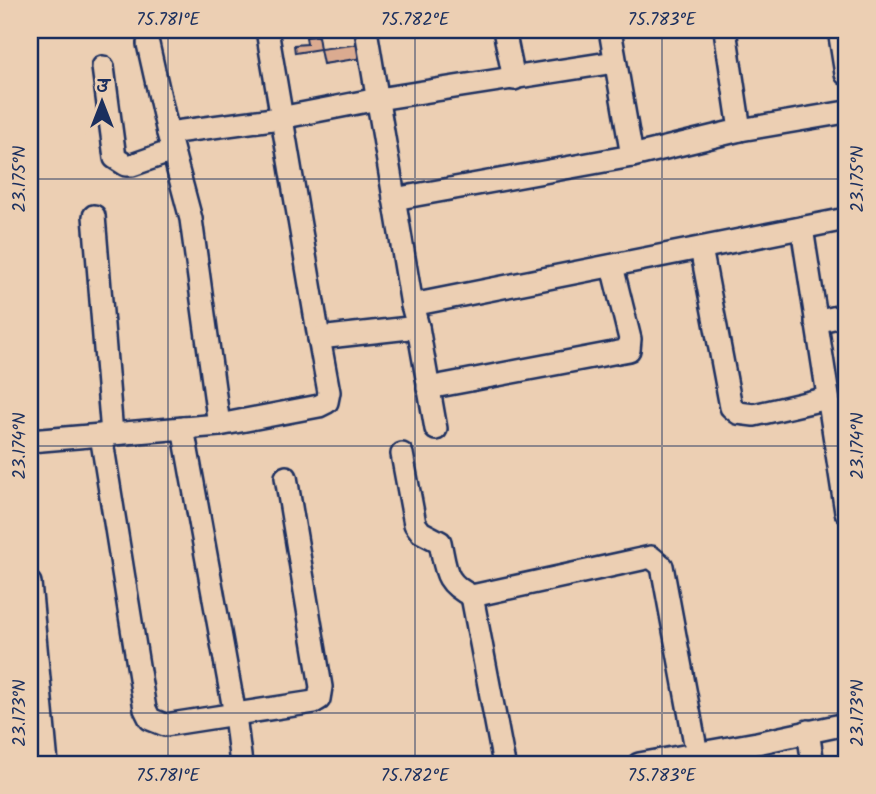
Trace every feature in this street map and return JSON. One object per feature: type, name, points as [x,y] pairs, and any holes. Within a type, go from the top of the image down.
[{"type":"street","points":[[30,441],[219,425],[319,407],[327,402],[329,392],[267,30]]},
{"type":"street","points":[[366,30],[412,306],[436,429]]},
{"type":"street","points":[[504,30],[514,79]]},
{"type":"street","points":[[610,30],[632,156]]},
{"type":"street","points":[[725,30],[740,131]]},
{"type":"street","points":[[839,30],[846,74]]},
{"type":"street","points":[[148,44],[191,219],[219,425]]},
{"type":"street","points":[[103,67],[115,158],[125,165],[132,165],[170,142],[281,118],[378,99],[615,62]]},
{"type":"street","points":[[394,199],[632,156],[740,131],[846,112]]},
{"type":"street","points":[[94,216],[107,435],[145,709],[150,719],[165,725],[314,702],[319,699],[321,694],[286,477]]},
{"type":"street","points":[[412,306],[846,219]]},
{"type":"street","points":[[802,228],[846,512]]},
{"type":"street","points":[[701,248],[731,407],[738,414],[754,415],[828,398]]},
{"type":"street","points":[[428,388],[629,350],[630,339],[612,266]]},
{"type":"street","points":[[816,321],[846,315]]},
{"type":"street","points":[[320,338],[418,327]]},
{"type":"street","points":[[183,428],[235,715],[241,764]]},
{"type":"street","points":[[401,454],[415,524],[421,532],[440,542],[449,580],[458,589],[472,596],[651,557],[662,566],[698,754]]},
{"type":"street","points":[[30,583],[32,631],[47,764]]},
{"type":"street","points":[[472,596],[504,764]]},
{"type":"street","points":[[639,764],[698,754],[758,754],[808,731],[846,724]]},
{"type":"street","points":[[808,731],[813,764]]},
{"type":"building","points":[[318,36],[320,49],[295,53],[294,45],[307,44],[306,37]]},
{"type":"building","points":[[360,44],[362,58],[323,64],[320,49]]}]
